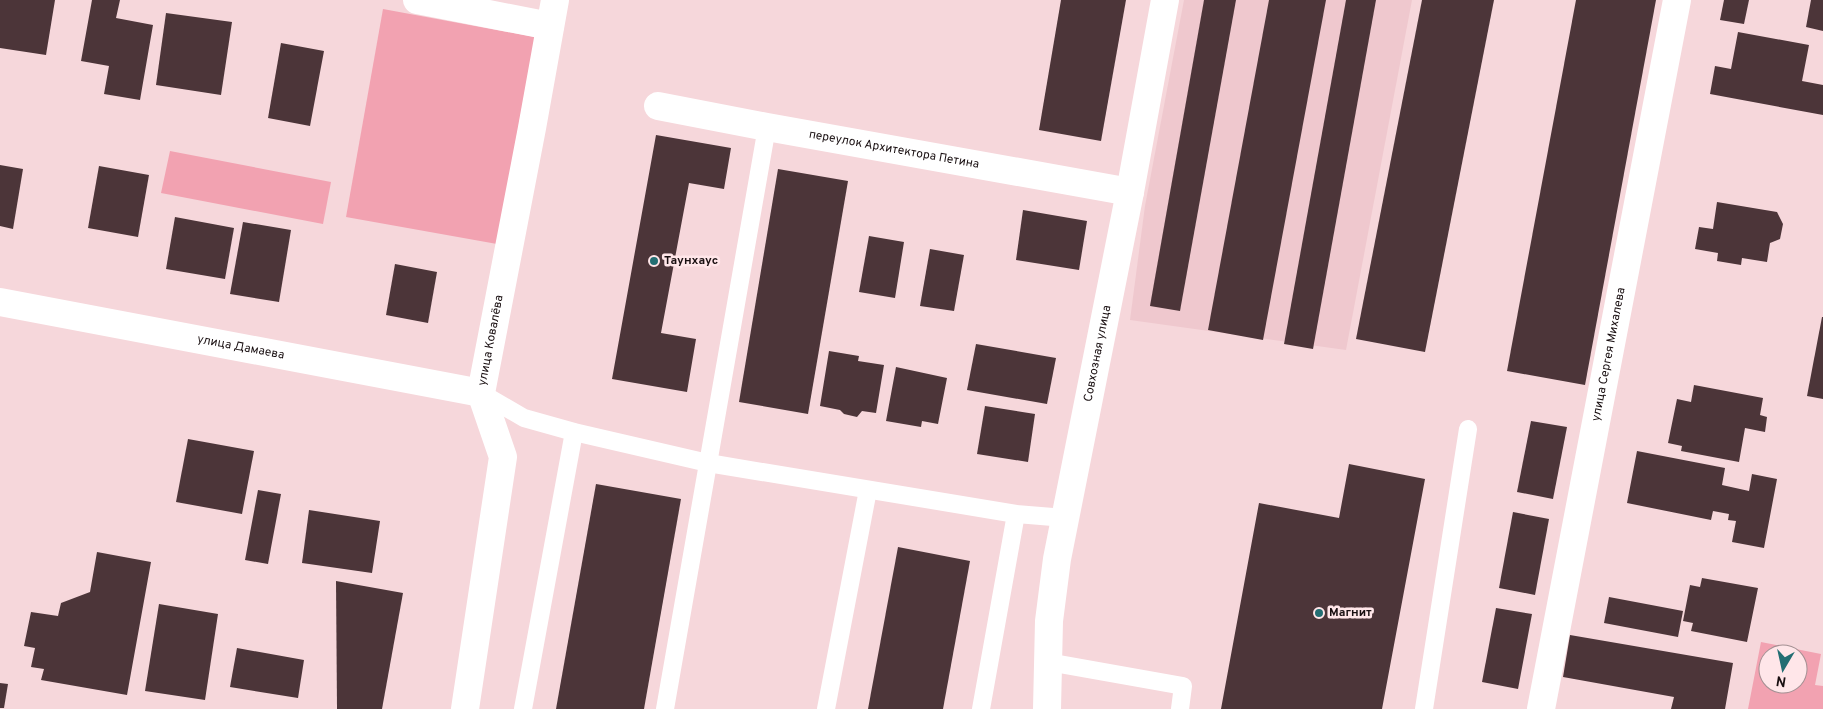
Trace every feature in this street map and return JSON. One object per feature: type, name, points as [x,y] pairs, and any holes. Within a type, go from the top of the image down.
[{"type":"street","points":[[417,0],[552,13]]},
{"type":"street","name":"Совхозная улица","points":[[1048,709],[1049,621],[1057,559],[1130,192],[1165,0]]},
{"type":"street","name":"улица Сергея Михалева","points":[[1541,709],[1677,0]]},
{"type":"street","name":"улица Ковалёва","points":[[465,709],[503,457],[481,393],[552,13]]},
{"type":"street","name":"переулок Архитектора Петина","points":[[658,106],[1130,192]]},
{"type":"street","name":"улица Дамаева","points":[[0,302],[481,393]]},
{"type":"lane","points":[[665,709],[767,127]]},
{"type":"lane","points":[[481,393],[524,418],[574,432],[708,463],[1016,514],[1065,518]]},
{"type":"lane","points":[[1424,709],[1468,429]]},
{"type":"lane","points":[[523,709],[574,432]]},
{"type":"lane","points":[[826,709],[868,490]]},
{"type":"lane","points":[[981,709],[1016,514]]},
{"type":"lane","points":[[1048,662],[1182,686],[1180,709]]},
{"type":"shaded area","points":[[1184,0],[1412,0],[1346,350],[1130,320],[1145,206]]},
{"type":"shaded area","points":[[383,9],[535,37],[497,244],[346,217]]},
{"type":"shaded area","points":[[170,151],[331,182],[323,224],[161,193]]},
{"type":"shaded area","points":[[1808,651],[1821,654],[1815,685],[1823,686],[1823,709],[1748,709],[1758,657],[1758,694],[1808,694]]},
{"type":"building","points":[[0,0],[55,0],[46,55],[0,48]]},
{"type":"building","points":[[92,0],[120,0],[116,18],[153,25],[140,100],[104,94],[109,66],[81,61]]},
{"type":"building","points":[[1061,0],[1126,0],[1101,141],[1039,130]]},
{"type":"building","points":[[1204,0],[1236,0],[1180,311],[1150,306]]},
{"type":"building","points":[[1269,0],[1326,0],[1263,340],[1208,330]]},
{"type":"building","points":[[1346,0],[1376,0],[1313,349],[1284,344]]},
{"type":"building","points":[[1422,0],[1494,0],[1425,352],[1356,339]]},
{"type":"building","points":[[1576,0],[1656,0],[1585,385],[1507,371]]},
{"type":"building","points":[[1724,0],[1749,0],[1744,24],[1720,20]]},
{"type":"building","points":[[1811,0],[1823,0],[1823,31],[1806,27]]},
{"type":"building","points":[[166,13],[232,22],[221,95],[156,85]]},
{"type":"building","points":[[1738,32],[1809,45],[1802,81],[1823,85],[1823,115],[1710,94],[1715,66],[1731,69]]},
{"type":"building","points":[[281,43],[324,51],[310,126],[268,118]]},
{"type":"building","name":"Таунхаус","points":[[656,135],[731,148],[724,189],[689,183],[661,333],[696,339],[687,392],[612,379]]},
{"type":"building","points":[[0,165],[23,169],[13,229],[0,226]]},
{"type":"building","points":[[99,166],[149,175],[138,237],[88,228]]},
{"type":"building","points":[[778,169],[848,181],[808,414],[739,402]]},
{"type":"building","points":[[1717,202],[1777,212],[1783,224],[1780,239],[1770,243],[1767,262],[1742,258],[1741,265],[1717,261],[1718,253],[1695,249],[1699,227],[1713,229]]},
{"type":"building","points":[[1023,210],[1087,221],[1079,270],[1016,260]]},
{"type":"building","points":[[175,217],[234,228],[225,279],[166,269]]},
{"type":"building","points":[[243,222],[291,230],[279,302],[230,294]]},
{"type":"building","points":[[869,236],[904,242],[895,298],[859,292]]},
{"type":"building","points":[[930,249],[964,255],[954,311],[920,306]]},
{"type":"building","points":[[395,264],[437,272],[428,323],[386,315]]},
{"type":"building","points":[[1823,317],[1823,399],[1807,396]]},
{"type":"building","points":[[976,344],[1056,358],[1047,404],[967,390]]},
{"type":"building","points":[[829,351],[859,356],[858,361],[884,365],[876,413],[862,411],[857,417],[844,414],[840,410],[820,406]]},
{"type":"building","points":[[896,367],[947,378],[938,424],[922,421],[921,427],[886,421]]},
{"type":"building","points":[[1694,385],[1763,398],[1760,415],[1767,417],[1765,432],[1745,428],[1739,462],[1681,451],[1682,446],[1668,443],[1677,399],[1691,402]]},
{"type":"building","points":[[985,406],[1035,414],[1028,462],[977,454]]},
{"type":"building","points":[[1531,421],[1567,427],[1553,499],[1517,492]]},
{"type":"building","points":[[188,439],[254,451],[242,514],[176,502]]},
{"type":"building","points":[[1637,451],[1725,468],[1722,485],[1749,491],[1752,474],[1777,479],[1764,548],[1732,542],[1736,521],[1728,520],[1729,514],[1713,511],[1711,520],[1627,503]]},
{"type":"building","name":"Магнит","points":[[1349,464],[1425,479],[1382,709],[1221,709],[1259,503],[1339,518]]},
{"type":"building","points":[[596,484],[681,499],[644,709],[556,709]]},
{"type":"building","points":[[258,490],[281,494],[268,564],[245,560]]},
{"type":"building","points":[[309,510],[380,521],[372,573],[302,563]]},
{"type":"building","points":[[1513,512],[1549,519],[1535,595],[1499,588]]},
{"type":"building","points":[[898,547],[970,561],[943,709],[868,709]]},
{"type":"building","points":[[97,552],[151,562],[127,695],[41,680],[44,669],[31,667],[35,648],[24,646],[31,612],[58,616],[61,603],[90,592]]},
{"type":"building","points":[[1702,578],[1758,588],[1747,642],[1691,631],[1693,623],[1683,621],[1690,585],[1700,587]]},
{"type":"building","points":[[336,581],[403,593],[382,709],[337,709]]},
{"type":"building","points":[[1609,597],[1683,611],[1678,637],[1604,623]]},
{"type":"building","points":[[159,604],[218,614],[205,700],[145,691]]},
{"type":"building","points":[[1496,608],[1532,614],[1518,689],[1482,682]]},
{"type":"building","points":[[1570,635],[1733,663],[1725,709],[1671,709],[1674,697],[1563,677]]},
{"type":"building","points":[[237,648],[304,660],[298,698],[230,687]]},
{"type":"building","points":[[0,683],[8,684],[4,708],[0,708]]},
{"type":"place","name":"Таунхаус","points":[[654,261]]},
{"type":"place","name":"Магнит","points":[[1319,613]]}]
